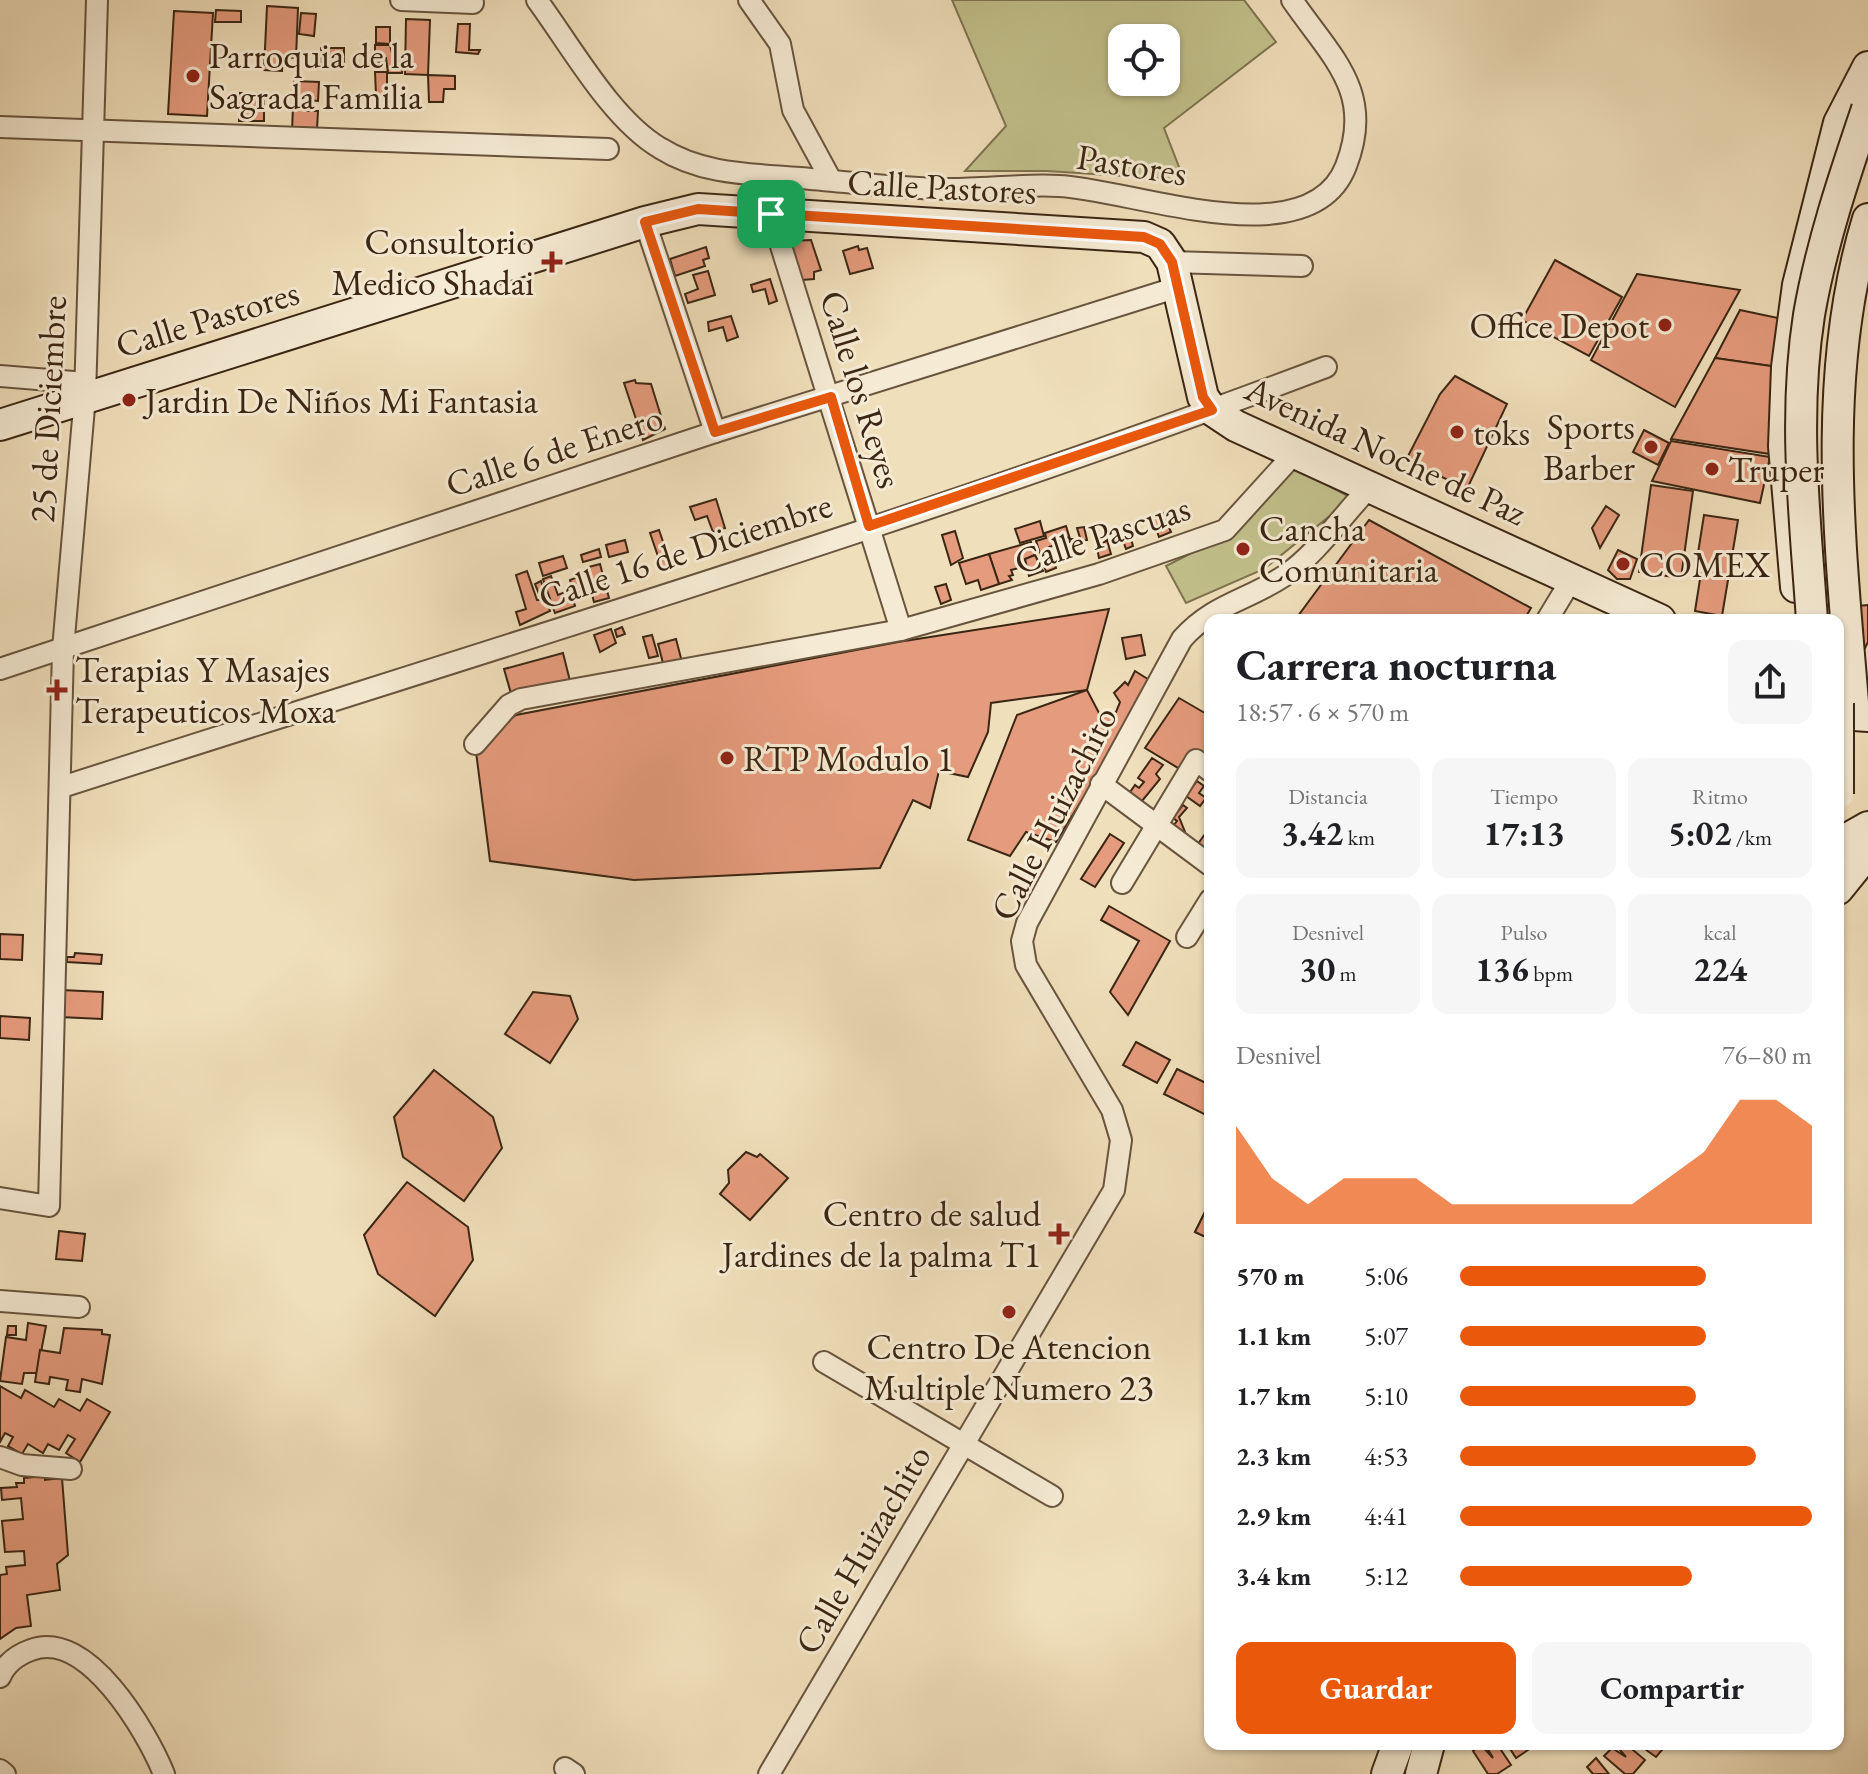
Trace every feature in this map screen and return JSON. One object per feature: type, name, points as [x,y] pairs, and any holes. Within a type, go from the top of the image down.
[{"type":"street","name":"25 de Diciembre","points":[[0,1198],[49,1206],[62,787],[63,649],[86,390],[97,0]]},
{"type":"street","points":[[401,0],[473,3]]},
{"type":"street","name":"Pastores","points":[[537,0],[624,116],[659,148],[717,171],[947,189],[1059,186],[1223,215],[1261,217],[1294,211],[1321,196],[1343,174],[1354,147],[1358,115],[1352,87],[1292,0]]},
{"type":"street","points":[[749,0],[780,44],[793,110],[831,180]]},
{"type":"street","points":[[1799,614],[1785,488],[1787,367],[1798,285],[1839,123],[1868,67]]},
{"type":"street","points":[[1812,614],[1800,463],[1804,365],[1819,264],[1867,108]]},
{"type":"street","points":[[0,127],[608,149]]},
{"type":"street","points":[[1837,614],[1819,471],[1821,371],[1834,281],[1847,229],[1868,170]]},
{"type":"street","name":"Calle Pastores","points":[[0,425],[86,390],[645,222],[698,209],[1144,237],[1160,244],[1175,274]]},
{"type":"street","name":"Calle los Reyes","points":[[771,214],[831,397],[901,630]]},
{"type":"street","points":[[1839,614],[1836,433],[1844,333],[1857,255],[1868,219]]},
{"type":"street","points":[[645,222],[715,432]]},
{"type":"street","name":"Calle 6 de Enero","points":[[0,669],[715,432],[831,397],[1175,274],[1302,266]]},
{"type":"street","name":"Avenida Noche de Paz","points":[[1175,274],[1203,397],[1212,410],[1368,489],[1573,577],[1648,614]]},
{"type":"street","name":"Calle 16 de Diciembre","points":[[62,787],[869,526],[1212,410],[1326,367]]},
{"type":"street","points":[[0,376],[86,390]]},
{"type":"street","name":"Calle Pascuas","points":[[475,744],[509,705],[521,699],[901,630],[1099,574],[1225,530],[1294,454]]},
{"type":"street","points":[[1785,488],[1817,496],[1839,486]]},
{"type":"street","name":"Calle Huizachito","points":[[1209,614],[1290,572],[1368,489]]},
{"type":"street","points":[[1551,614],[1573,577]]},
{"type":"street","name":"Calle Huizachito","points":[[769,1774],[1114,1190],[1120,1166],[1121,1140],[1112,1110],[1026,965],[1022,941],[1027,923],[1182,639],[1204,616]]},
{"type":"street","points":[[1844,660],[1853,713],[1844,762]]},
{"type":"street","points":[[1122,883],[1157,824],[1203,765]]},
{"type":"street","points":[[1101,784],[1204,860]]},
{"type":"street","points":[[1844,874],[1860,835]]},
{"type":"street","points":[[1187,937],[1204,910]]},
{"type":"street","points":[[0,1301],[79,1307]]},
{"type":"street","points":[[824,1362],[1052,1496]]},
{"type":"street","points":[[0,1457],[22,1465],[71,1469]]},
{"type":"street","points":[[0,1677],[10,1661],[41,1646],[60,1647],[75,1654],[123,1700],[149,1736],[164,1774]]},
{"type":"street","points":[[1387,1774],[1396,1750]]},
{"type":"street","points":[[1421,1774],[1427,1750]]},
{"type":"street","points":[[0,1770],[5,1774]]},
{"type":"shaded area","points":[[952,0],[1244,0],[1276,42],[1164,128],[1184,180],[1047,171],[965,171],[1006,126]]},
{"type":"shaded area","name":"Cancha Comunitaria","points":[[1289,465],[1352,498],[1264,569],[1186,603],[1166,566],[1231,533]]},
{"type":"building","points":[[267,6],[298,8],[296,58],[283,57],[282,71],[264,70]]},
{"type":"building","points":[[216,10],[241,11],[241,22],[215,22]]},
{"type":"building","points":[[174,11],[213,13],[207,116],[168,114]]},
{"type":"building","points":[[301,13],[316,14],[314,36],[299,34]]},
{"type":"building","points":[[406,19],[430,20],[428,75],[405,74]]},
{"type":"building","points":[[458,24],[470,24],[469,50],[480,50],[478,54],[456,52]]},
{"type":"building","points":[[376,27],[390,27],[390,44],[376,43]]},
{"type":"building","points":[[375,45],[390,45],[394,61],[403,61],[402,73],[388,73],[386,58],[382,58],[382,63],[375,63]]},
{"type":"building","points":[[321,48],[344,48],[344,69],[321,69]]},
{"type":"building","points":[[375,72],[387,72],[387,95],[376,95]]},
{"type":"building","points":[[428,75],[455,76],[455,89],[444,89],[443,102],[429,102]]},
{"type":"building","points":[[294,81],[319,82],[318,101],[307,100],[306,111],[318,111],[317,129],[292,131]]},
{"type":"building","points":[[240,93],[264,93],[264,121],[239,121]]},
{"type":"building","points":[[811,240],[821,270],[814,272],[814,279],[802,280],[788,241]]},
{"type":"building","points":[[858,246],[859,250],[867,248],[873,268],[850,274],[843,251]]},
{"type":"building","points":[[706,247],[709,258],[703,260],[705,266],[675,276],[670,259]]},
{"type":"building","points":[[1555,260],[1622,297],[1589,356],[1522,320]]},
{"type":"building","points":[[708,271],[715,295],[688,303],[685,294],[698,289],[693,275]]},
{"type":"building","name":"Office Depot","points":[[1637,274],[1740,290],[1675,407],[1591,360]]},
{"type":"building","points":[[770,279],[777,301],[769,304],[765,289],[753,292],[751,285]]},
{"type":"building","points":[[1740,310],[1778,318],[1778,367],[1715,358]]},
{"type":"building","points":[[731,316],[738,337],[727,341],[723,327],[709,331],[708,322]]},
{"type":"building","points":[[1715,358],[1778,367],[1770,454],[1671,439]]},
{"type":"building","name":"toks","points":[[1455,376],[1507,404],[1467,489],[1406,460],[1440,394]]},
{"type":"building","points":[[635,380],[636,383],[651,384],[665,429],[643,440],[624,383]]},
{"type":"building","name":"Sports Barber","points":[[1644,430],[1669,443],[1658,465],[1633,452]]},
{"type":"building","name":"Truper","points":[[1671,441],[1770,457],[1760,503],[1652,481]]},
{"type":"building","points":[[1651,485],[1693,491],[1681,578],[1639,572]]},
{"type":"building","points":[[716,499],[725,528],[713,532],[707,516],[695,520],[690,507]]},
{"type":"building","points":[[1606,506],[1619,515],[1600,548],[1592,528]]},
{"type":"building","points":[[1163,513],[1171,532],[1159,537],[1152,517]]},
{"type":"building","points":[[1704,515],[1738,520],[1722,614],[1695,611],[1701,573],[1695,572]]},
{"type":"building","points":[[1369,520],[1531,608],[1528,614],[1299,614]]},
{"type":"building","points":[[1040,521],[1044,536],[1020,543],[1015,529]]},
{"type":"building","points":[[1066,526],[1070,539],[1073,539],[1078,552],[1073,541],[1070,542],[1069,537],[1055,542],[1056,545],[1049,547],[1056,568],[1046,572],[1036,541],[1046,538],[1045,533]]},
{"type":"building","points":[[1084,527],[1087,540],[1081,541],[1077,528]]},
{"type":"building","points":[[659,530],[671,565],[662,568],[650,533]]},
{"type":"building","points":[[955,531],[963,558],[951,565],[942,535]]},
{"type":"building","points":[[1129,532],[1133,546],[1126,549],[1121,535]]},
{"type":"building","points":[[625,540],[628,552],[609,557],[606,545]]},
{"type":"building","points":[[1107,540],[1111,554],[1099,558],[1097,548]]},
{"type":"building","points":[[1031,542],[1035,555],[1025,559],[1027,566],[1011,570],[1013,575],[1009,576],[1012,580],[999,584],[989,554]]},
{"type":"building","points":[[599,549],[601,557],[583,562],[581,555]]},
{"type":"building","name":"COMEX","points":[[1618,550],[1637,559],[1630,579],[1617,579],[1608,570]]},
{"type":"building","points":[[989,554],[999,584],[981,590],[978,580],[966,584],[959,563]]},
{"type":"building","points":[[1035,555],[1043,571],[1029,576],[1025,559]]},
{"type":"building","points":[[563,556],[567,568],[543,576],[539,563]]},
{"type":"building","points":[[600,564],[609,598],[594,602],[585,568]]},
{"type":"building","points":[[527,571],[537,600],[547,600],[550,611],[520,625],[516,612],[526,609],[516,575]]},
{"type":"building","points":[[551,576],[558,595],[570,590],[575,606],[555,613],[543,579]]},
{"type":"building","points":[[580,576],[585,592],[575,595],[570,580]]},
{"type":"building","points":[[541,581],[546,597],[541,599],[535,584]]},
{"type":"building","points":[[946,584],[951,600],[941,604],[935,587]]},
{"type":"building","points":[[1868,605],[1868,642],[1863,652],[1858,606]]},
{"type":"building","name":"RTP Modulo 1","points":[[1109,609],[1087,690],[991,703],[988,732],[968,777],[939,771],[930,808],[913,800],[880,868],[634,880],[490,861],[475,744],[516,715],[898,642]]},
{"type":"building","points":[[622,627],[625,634],[617,637],[615,630]]},
{"type":"building","points":[[611,629],[616,643],[600,652],[594,635]]},
{"type":"building","points":[[652,635],[658,656],[649,658],[643,637]]},
{"type":"building","points":[[1141,635],[1145,655],[1126,659],[1122,638]]},
{"type":"building","points":[[676,639],[682,662],[664,667],[658,644]]},
{"type":"building","points":[[563,653],[570,681],[512,697],[504,669]]},
{"type":"building","points":[[1135,671],[1154,683],[1056,842],[1026,832],[1010,856],[968,840],[1017,715],[1087,690],[1099,713],[1116,712],[1120,702],[1114,693],[1125,682],[1128,685]]},
{"type":"building","points":[[1179,698],[1204,713],[1204,767],[1188,774],[1145,748]]},
{"type":"building","points":[[1152,758],[1163,765],[1156,774],[1160,779],[1138,806],[1126,798],[1135,785],[1139,788],[1144,782],[1138,778]]},
{"type":"building","points":[[1197,781],[1204,786],[1199,793],[1204,797],[1200,806],[1186,796]]},
{"type":"building","points":[[1183,805],[1187,808],[1179,817],[1185,832],[1181,838],[1170,830],[1177,821],[1173,818]]},
{"type":"building","points":[[1110,834],[1124,843],[1095,887],[1081,879]]},
{"type":"building","points":[[1204,835],[1204,851],[1195,848]]},
{"type":"building","points":[[1109,906],[1170,941],[1128,1015],[1110,992],[1139,941],[1101,920]]},
{"type":"building","points":[[0,934],[23,935],[22,960],[0,959]]},
{"type":"building","points":[[75,953],[102,955],[101,964],[67,962],[67,957],[74,957]]},
{"type":"building","points":[[61,990],[103,992],[102,1019],[60,1017]]},
{"type":"building","points":[[533,992],[570,996],[578,1019],[550,1063],[505,1034]]},
{"type":"building","points":[[0,1016],[30,1018],[29,1040],[0,1038]]},
{"type":"building","points":[[1136,1042],[1170,1060],[1157,1083],[1123,1065]]},
{"type":"building","points":[[1177,1069],[1204,1082],[1204,1114],[1164,1094]]},
{"type":"building","points":[[434,1070],[493,1117],[502,1148],[464,1201],[403,1157],[394,1117]]},
{"type":"building","points":[[746,1152],[757,1157],[760,1154],[788,1178],[750,1220],[720,1194],[729,1183],[728,1170]]},
{"type":"building","points":[[407,1182],[468,1227],[473,1260],[435,1316],[378,1274],[364,1235]]},
{"type":"building","points":[[1204,1214],[1204,1236],[1195,1232]]},
{"type":"building","points":[[1204,1214],[1204,1236],[1195,1232]]},
{"type":"building","points":[[59,1231],[85,1234],[82,1261],[56,1259]]},
{"type":"building","points":[[28,1323],[46,1326],[37,1373],[24,1373],[22,1384],[0,1381],[6,1337],[26,1340]]},
{"type":"building","points":[[8,1326],[16,1326],[16,1335],[7,1335]]},
{"type":"building","points":[[64,1328],[102,1330],[102,1334],[110,1335],[102,1384],[82,1379],[80,1392],[66,1390],[68,1380],[50,1377],[49,1384],[35,1382],[40,1350],[60,1353]]},
{"type":"building","points":[[0,1386],[21,1398],[25,1390],[54,1407],[59,1399],[80,1411],[87,1399],[110,1412],[80,1462],[66,1453],[75,1439],[68,1435],[59,1450],[48,1444],[43,1453],[28,1444],[22,1454],[8,1446],[13,1437],[5,1433],[0,1442]]},
{"type":"building","points":[[45,1476],[45,1480],[62,1478],[68,1555],[57,1564],[60,1590],[27,1595],[31,1626],[16,1628],[0,1639],[0,1575],[7,1574],[6,1567],[25,1565],[24,1551],[5,1552],[2,1521],[23,1519],[21,1498],[2,1500],[1,1488],[17,1487],[16,1483],[24,1483],[24,1478]]},
{"type":"building","points":[[1486,1750],[1493,1758],[1488,1750],[1501,1750],[1511,1765],[1497,1774],[1488,1774],[1473,1751]]},
{"type":"building","points":[[1511,1750],[1528,1750],[1516,1758]]},
{"type":"building","points":[[1610,1750],[1615,1750],[1626,1757],[1620,1750],[1633,1750],[1645,1760],[1633,1774],[1625,1774],[1604,1756]]},
{"type":"building","points":[[1646,1750],[1662,1750],[1656,1757]]},
{"type":"building","points":[[1596,1758],[1609,1774],[1593,1774],[1587,1767]]},
{"type":"place","name":"Parroquia de la Sagrada Familia","points":[[193,76]]},
{"type":"place","name":"Consultorio Medico Shadai","points":[[552,262]]},
{"type":"place","name":"Office Depot","points":[[1665,325]]},
{"type":"place","name":"Jardin De Niños Mi Fantasia","points":[[129,400]]},
{"type":"place","name":"toks","points":[[1457,432]]},
{"type":"place","name":"Sports Barber","points":[[1651,447]]},
{"type":"place","name":"Truper","points":[[1712,469]]},
{"type":"place","name":"Cancha Comunitaria","points":[[1243,549]]},
{"type":"place","name":"COMEX","points":[[1623,564]]},
{"type":"place","name":"Terapias Y Masajes Terapeuticos Moxa","points":[[57,690]]},
{"type":"place","name":"RTP Modulo 1","points":[[727,758]]},
{"type":"place","name":"Centro de salud Jardines de la palma T1","points":[[1059,1234]]},
{"type":"place","name":"Centro De Atencion Multiple Numero 23","points":[[1009,1312]]},
{"type":"route","points":[[698,209],[771,214],[1144,237],[1160,244],[1172,262],[1203,397],[1212,410],[869,526],[831,397],[715,432],[645,222],[698,209]]}]
